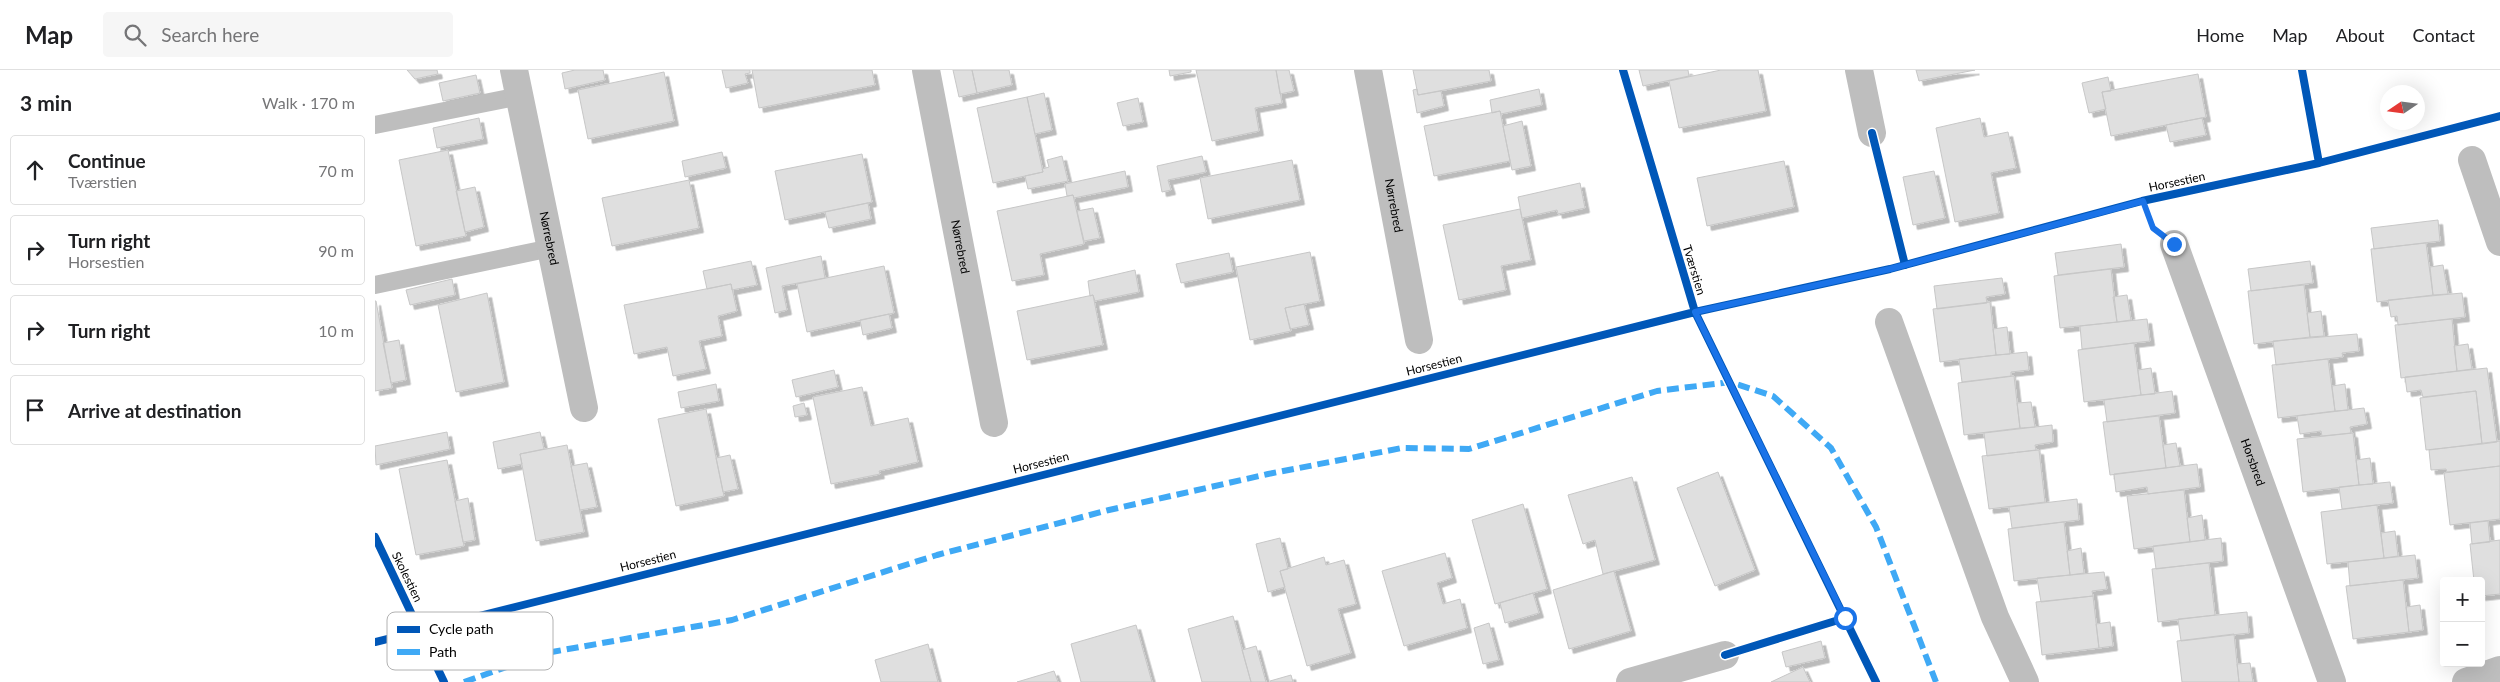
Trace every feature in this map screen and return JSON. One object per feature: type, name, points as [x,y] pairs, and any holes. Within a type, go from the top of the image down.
[{"type":"street","name":"Nørrebred","points":[[926,70],[994,423]]},
{"type":"street","name":"Nørrebred","points":[[1368,70],[1419,340]]},
{"type":"street","points":[[1859,70],[1872,133]]},
{"type":"street","name":"Nørrebred","points":[[517,83],[584,408]]},
{"type":"street","points":[[2472,160],[2500,242]]},
{"type":"street","name":"Horsbred","points":[[2174,244],[2332,682]]},
{"type":"street","points":[[1889,322],[1995,617],[2025,682]]},
{"type":"street","points":[[1630,682],[1725,655]]},
{"type":"street","points":[[2466,682],[2500,670]]},
{"type":"lane","points":[[375,125],[517,83]]},
{"type":"lane","points":[[375,285],[551,248]]},
{"type":"building","points":[[407,70],[437,70],[438,74],[415,79]]},
{"type":"building","points":[[575,70],[603,70],[605,80],[565,89],[562,73]]},
{"type":"building","points":[[722,70],[750,70],[750,73],[745,74],[748,83],[726,88]]},
{"type":"building","points":[[752,70],[872,70],[875,85],[759,108]]},
{"type":"building","points":[[953,70],[972,70],[977,93],[959,97]]},
{"type":"building","points":[[972,70],[1009,70],[1012,85],[977,93]]},
{"type":"building","points":[[1169,70],[1191,70],[1191,72],[1170,76]]},
{"type":"building","points":[[1196,70],[1276,70],[1282,103],[1255,108],[1259,131],[1212,141]]},
{"type":"building","points":[[1276,70],[1289,70],[1294,91],[1280,94]]},
{"type":"building","points":[[1413,70],[1489,70],[1491,81],[1418,95]]},
{"type":"building","points":[[1639,70],[1688,70],[1689,76],[1643,86]]},
{"type":"building","points":[[1721,70],[1758,70],[1766,111],[1679,128],[1669,81]]},
{"type":"building","points":[[1916,70],[1975,70],[1919,81]]},
{"type":"building","points":[[664,72],[674,121],[588,139],[578,90]]},
{"type":"building","points":[[2198,74],[2206,117],[2111,136],[2102,92]]},
{"type":"building","points":[[476,75],[480,93],[443,101],[439,83]]},
{"type":"building","points":[[2108,77],[2111,91],[2102,92],[2106,109],[2089,113],[2082,83]]},
{"type":"building","points":[[1417,89],[1418,95],[1441,91],[1444,106],[1417,113],[1413,90]]},
{"type":"building","points":[[1539,89],[1542,105],[1501,114],[1500,111],[1492,113],[1490,100]]},
{"type":"building","points":[[1044,93],[1052,130],[1035,134],[1027,97]]},
{"type":"building","points":[[1027,97],[1043,172],[993,183],[977,108]]},
{"type":"building","points":[[1138,98],[1143,122],[1123,126],[1117,103]]},
{"type":"building","points":[[1500,111],[1510,161],[1434,176],[1424,126]]},
{"type":"building","points":[[479,118],[483,139],[437,148],[433,128]]},
{"type":"building","points":[[1980,118],[1984,137],[2008,132],[2016,168],[1991,173],[1999,213],[1955,222],[1936,128]]},
{"type":"building","points":[[2202,118],[2206,135],[2170,142],[2166,125]]},
{"type":"building","points":[[1522,121],[1531,166],[1512,170],[1503,126]]},
{"type":"building","points":[[448,150],[466,236],[416,246],[399,160]]},
{"type":"building","points":[[722,152],[726,168],[685,177],[682,161]]},
{"type":"building","points":[[862,154],[872,202],[785,220],[775,171]]},
{"type":"building","points":[[1062,156],[1068,181],[1028,189],[1025,176],[1043,172],[1042,169],[1049,167],[1047,160]]},
{"type":"building","points":[[1202,156],[1206,172],[1168,180],[1171,190],[1162,192],[1157,166]]},
{"type":"building","points":[[1292,160],[1300,200],[1208,219],[1200,178]]},
{"type":"building","points":[[1784,161],[1794,207],[1707,226],[1697,178]]},
{"type":"building","points":[[1125,171],[1128,187],[1074,198],[1073,195],[1067,196],[1065,184]]},
{"type":"building","points":[[1934,171],[1945,218],[1913,225],[1903,177]]},
{"type":"building","points":[[689,180],[699,228],[612,246],[602,198]]},
{"type":"building","points":[[1580,183],[1585,208],[1558,214],[1557,210],[1522,218],[1518,197]]},
{"type":"building","points":[[475,187],[484,227],[465,232],[456,191]]},
{"type":"building","points":[[1073,195],[1084,244],[1040,254],[1044,275],[1012,281],[997,211]]},
{"type":"building","points":[[868,203],[871,219],[829,228],[825,212]]},
{"type":"building","points":[[1093,208],[1100,238],[1084,241],[1077,211]]},
{"type":"building","points":[[1520,209],[1531,260],[1501,266],[1506,290],[1459,300],[1443,225]]},
{"type":"building","points":[[2438,220],[2440,241],[2374,249],[2371,228]]},
{"type":"building","points":[[2426,243],[2433,295],[2377,302],[2371,249]]},
{"type":"building","points":[[2121,244],[2124,267],[2058,275],[2055,253]]},
{"type":"building","points":[[1310,252],[1320,301],[1285,308],[1291,331],[1250,340],[1236,267]]},
{"type":"building","points":[[1229,253],[1233,272],[1181,283],[1176,264]]},
{"type":"building","points":[[821,256],[825,278],[782,286],[787,310],[775,313],[766,268]]},
{"type":"building","points":[[751,261],[757,285],[732,290],[731,284],[707,289],[703,271]]},
{"type":"building","points":[[2310,261],[2313,283],[2251,291],[2248,269]]},
{"type":"building","points":[[2443,265],[2448,294],[2433,295],[2430,267]]},
{"type":"building","points":[[884,266],[894,313],[807,332],[797,284]]},
{"type":"building","points":[[2111,269],[2117,322],[2060,328],[2054,276]]},
{"type":"building","points":[[1135,270],[1139,292],[1095,301],[1093,295],[1090,296],[1088,281]]},
{"type":"building","points":[[2002,278],[2005,294],[1986,297],[1987,303],[1937,309],[1934,286]]},
{"type":"building","points":[[452,279],[455,295],[410,305],[406,290]]},
{"type":"building","points":[[731,284],[737,311],[718,316],[722,336],[699,341],[706,369],[673,376],[667,347],[634,354],[624,305]]},
{"type":"building","points":[[2304,285],[2310,337],[2254,344],[2248,291]]},
{"type":"building","points":[[487,293],[504,382],[456,392],[438,305]]},
{"type":"building","points":[[2462,293],[2465,317],[2398,325],[2397,316],[2391,317],[2388,300]]},
{"type":"building","points":[[1093,295],[1103,345],[1027,360],[1017,311]]},
{"type":"building","points":[[2127,295],[2131,320],[2117,322],[2113,297]]},
{"type":"building","points":[[375,301],[392,388],[375,391]]},
{"type":"building","points":[[1990,302],[1996,355],[1940,362],[1933,309]]},
{"type":"building","points":[[1304,304],[1309,325],[1290,329],[1285,308]]},
{"type":"building","points":[[2321,311],[2324,336],[2310,337],[2307,313]]},
{"type":"building","points":[[889,314],[892,328],[863,335],[860,320]]},
{"type":"building","points":[[2147,319],[2150,341],[2082,349],[2080,326]]},
{"type":"building","points":[[2452,319],[2457,371],[2401,378],[2395,325]]},
{"type":"building","points":[[2007,327],[2010,354],[1996,355],[1993,329]]},
{"type":"building","points":[[2357,334],[2359,351],[2342,353],[2343,357],[2276,365],[2273,341]]},
{"type":"building","points":[[399,340],[406,380],[391,383],[383,343]]},
{"type":"building","points":[[2134,343],[2141,395],[2084,402],[2078,350]]},
{"type":"building","points":[[2468,344],[2472,369],[2457,371],[2454,346]]},
{"type":"building","points":[[2027,352],[2029,370],[2011,372],[2011,376],[1962,382],[1959,359]]},
{"type":"building","points":[[2328,359],[2335,411],[2278,418],[2272,365]]},
{"type":"building","points":[[2151,368],[2155,394],[2141,395],[2138,370]]},
{"type":"building","points":[[2487,368],[2497,442],[2482,444],[2476,391],[2423,397],[2421,390],[2407,392],[2405,377]]},
{"type":"building","points":[[834,370],[838,387],[796,397],[792,380]]},
{"type":"building","points":[[2014,376],[2020,428],[1964,435],[1958,383]]},
{"type":"building","points":[[716,384],[719,401],[681,408],[678,392]]},
{"type":"building","points":[[2345,384],[2348,410],[2335,411],[2332,386]]},
{"type":"building","points":[[862,387],[871,426],[908,418],[918,462],[879,471],[880,474],[831,484],[813,397]]},
{"type":"building","points":[[2172,391],[2175,413],[2107,422],[2104,400]]},
{"type":"building","points":[[2476,391],[2482,444],[2426,450],[2420,398]]},
{"type":"building","points":[[2031,402],[2035,427],[2020,428],[2017,403]]},
{"type":"building","points":[[804,403],[807,415],[795,417],[793,406]]},
{"type":"building","points":[[2364,408],[2367,424],[2350,427],[2351,433],[2322,436],[2321,431],[2300,434],[2297,416]]},
{"type":"building","points":[[706,409],[724,496],[676,506],[658,419]]},
{"type":"building","points":[[2159,416],[2166,468],[2110,475],[2103,422]]},
{"type":"building","points":[[2052,425],[2053,442],[2035,445],[2036,450],[1987,456],[1984,433]]},
{"type":"building","points":[[447,432],[450,449],[376,465],[375,446]]},
{"type":"building","points":[[540,432],[544,449],[520,454],[522,464],[498,469],[493,442]]},
{"type":"building","points":[[2353,433],[2359,485],[2303,492],[2297,439]]},
{"type":"building","points":[[2500,441],[2500,466],[2447,472],[2446,469],[2431,470],[2429,450]]},
{"type":"building","points":[[2176,443],[2180,466],[2166,468],[2163,445]]},
{"type":"building","points":[[567,445],[584,532],[536,541],[520,454]]},
{"type":"building","points":[[2039,450],[2045,502],[1989,509],[1982,456]]},
{"type":"building","points":[[730,455],[738,489],[723,492],[716,458]]},
{"type":"building","points":[[2370,458],[2373,484],[2359,485],[2356,460]]},
{"type":"building","points":[[447,460],[464,546],[416,555],[399,469]]},
{"type":"building","points":[[587,463],[597,507],[580,510],[571,466]]},
{"type":"building","points":[[2197,464],[2200,487],[2148,494],[2147,487],[2116,492],[2114,474]]},
{"type":"building","points":[[2500,466],[2500,519],[2450,525],[2444,473]]},
{"type":"building","points":[[1718,472],[1755,570],[1715,586],[1677,488]]},
{"type":"building","points":[[1632,477],[1655,560],[1603,574],[1595,540],[1583,544],[1568,495]]},
{"type":"building","points":[[2390,482],[2393,503],[2342,509],[2339,487]]},
{"type":"building","points":[[2184,490],[2190,542],[2134,549],[2127,496]]},
{"type":"building","points":[[468,498],[475,540],[463,542],[455,501]]},
{"type":"building","points":[[2077,499],[2079,520],[2012,528],[2009,507]]},
{"type":"building","points":[[1523,504],[1547,589],[1495,604],[1472,520]]},
{"type":"building","points":[[2377,505],[2384,558],[2327,564],[2321,512]]},
{"type":"building","points":[[2202,515],[2205,540],[2190,542],[2187,518]]},
{"type":"building","points":[[2488,521],[2490,542],[2472,544],[2470,523]]},
{"type":"building","points":[[2064,522],[2070,575],[2014,581],[2008,529]]},
{"type":"building","points":[[2395,531],[2398,556],[2384,558],[2381,533]]},
{"type":"building","points":[[1280,538],[1288,569],[1280,571],[1285,587],[1268,592],[1256,544]]},
{"type":"building","points":[[2221,538],[2223,561],[2156,569],[2153,546]]},
{"type":"building","points":[[2500,540],[2500,594],[2485,596],[2485,577],[2474,577],[2470,544]]},
{"type":"building","points":[[2081,548],[2084,573],[2070,575],[2067,551]]},
{"type":"building","points":[[1445,553],[1452,578],[1437,583],[1443,604],[1460,599],[1467,628],[1404,646],[1382,571]]},
{"type":"building","points":[[2415,555],[2418,578],[2350,586],[2348,562]]},
{"type":"building","points":[[1324,557],[1326,565],[1344,560],[1356,604],[1338,609],[1351,653],[1307,666],[1280,571]]},
{"type":"building","points":[[2209,563],[2215,615],[2158,622],[2152,569]]},
{"type":"building","points":[[1614,571],[1631,631],[1569,649],[1553,590]]},
{"type":"building","points":[[2104,572],[2107,589],[2092,591],[2093,596],[2041,602],[2037,578]]},
{"type":"building","points":[[2403,580],[2409,632],[2353,639],[2346,586]]},
{"type":"building","points":[[1533,593],[1539,613],[1505,623],[1500,603]]},
{"type":"building","points":[[2093,596],[2099,648],[2042,655],[2036,602]]},
{"type":"building","points":[[2420,605],[2423,630],[2409,632],[2406,607]]},
{"type":"building","points":[[2247,612],[2249,633],[2181,641],[2178,619]]},
{"type":"building","points":[[1233,616],[1251,682],[1202,682],[1188,629]]},
{"type":"building","points":[[2110,622],[2113,646],[2099,648],[2096,624]]},
{"type":"building","points":[[1489,623],[1499,660],[1483,664],[1474,628]]},
{"type":"building","points":[[1136,625],[1152,682],[1081,682],[1071,644]]},
{"type":"building","points":[[2234,634],[2239,682],[2182,682],[2177,641]]},
{"type":"building","points":[[1821,641],[1825,658],[1786,667],[1782,652]]},
{"type":"building","points":[[928,644],[938,682],[881,682],[875,660]]},
{"type":"building","points":[[1256,646],[1266,682],[1251,682],[1242,650]]},
{"type":"building","points":[[2250,663],[2253,682],[2239,682],[2237,664]]},
{"type":"building","points":[[1803,667],[1810,682],[1771,682]]},
{"type":"building","points":[[1054,671],[1058,682],[1017,682]]},
{"type":"building","points":[[1291,675],[1293,682],[1270,682],[1270,681]]},
{"type":"marked path","points":[[553,652],[732,620],[937,555],[1109,510],[1268,474],[1402,448],[1469,449],[1657,391],[1730,382],[1773,396],[1831,448],[1876,527],[1936,682]]},
{"type":"marked path","points":[[464,682],[498,670]]},
{"type":"cycle path","name":"Tværstien","points":[[1623,70],[1695,312],[1876,682]]},
{"type":"cycle path","points":[[2302,70],[2319,163]]},
{"type":"cycle path","name":"Horsestien","points":[[495,612],[1695,312],[1890,269],[2142,201],[2319,163],[2500,116]]},
{"type":"cycle path","points":[[1872,133],[1905,265]]},
{"type":"cycle path","name":"Skolestien","points":[[375,537],[411,612]]},
{"type":"cycle path","points":[[1725,655],[1845,618]]},
{"type":"cycle path","name":"Horsestien","points":[[375,642],[387,639]]},
{"type":"cycle path","name":"Skolestien","points":[[438,670],[444,682]]},
{"type":"route","points":[[1845,618],[1695,312],[1890,269],[2143,201],[2153,228],[2174,244]]}]
